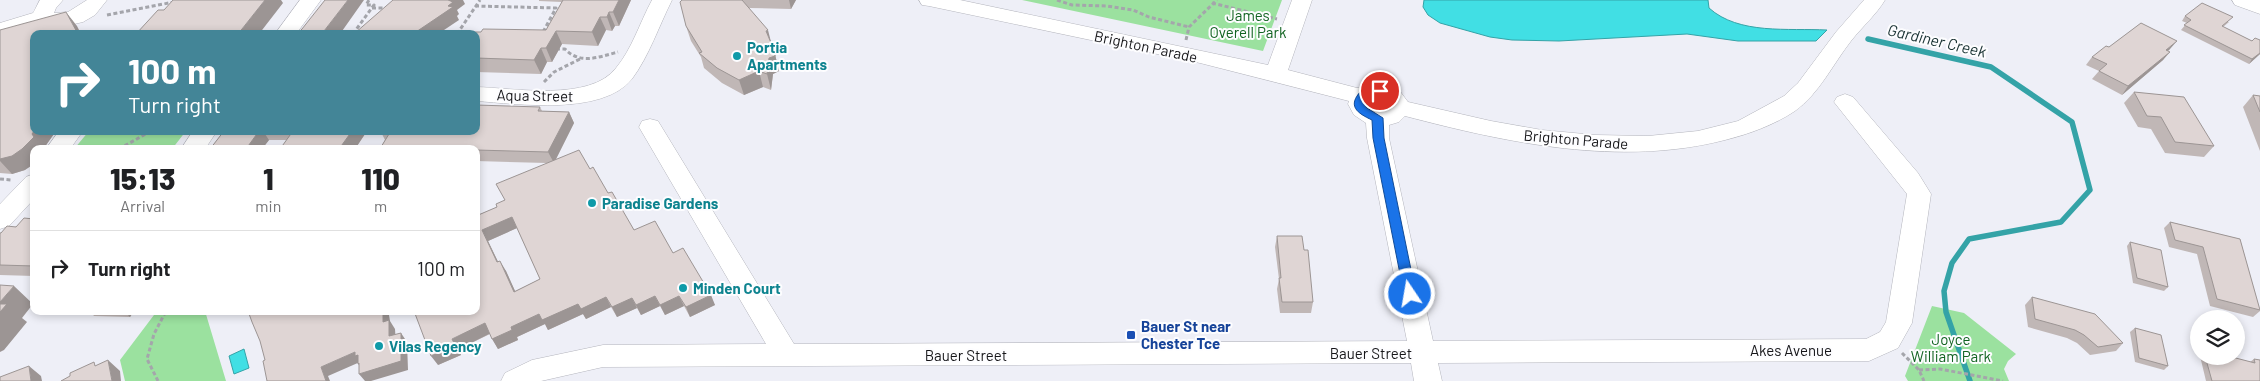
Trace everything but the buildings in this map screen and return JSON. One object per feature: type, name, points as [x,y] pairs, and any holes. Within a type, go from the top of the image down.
[{"type":"street","points":[[288,30],[311,0]]},
{"type":"street","name":"Aqua Street","points":[[480,94],[580,96],[610,86],[624,74],[662,0]]},
{"type":"street","name":"Brighton Parade","points":[[929,0],[1275,75],[1361,97]]},
{"type":"street","points":[[1275,75],[1302,0]]},
{"type":"street","name":"Brighton Parade","points":[[1399,107],[1508,132],[1612,144],[1649,144],[1687,140],[1728,132],[1786,107],[1804,89],[1854,22],[1875,0]]},
{"type":"street","points":[[2242,0],[2260,8]]},
{"type":"street","points":[[0,30],[48,8],[52,20],[66,20],[102,5]]},
{"type":"street","points":[[1370,92],[1384,92],[1395,98],[1399,107],[1393,116],[1377,118],[1362,111],[1359,104],[1361,97],[1370,92]]},
{"type":"street","points":[[1845,102],[1910,179],[1919,194],[1899,323],[1889,340]]},
{"type":"street","points":[[1377,118],[1378,138],[1428,381]]},
{"type":"street","points":[[650,127],[787,356]]},
{"type":"street","points":[[60,145],[69,135]]},
{"type":"street","points":[[68,145],[77,135]]},
{"type":"street","points":[[195,145],[203,135]]},
{"type":"street","points":[[0,220],[30,180]]},
{"type":"street","name":"Akes Avenue","points":[[1422,353],[1869,350],[1889,340]]},
{"type":"street","name":"Bauer Street","points":[[515,381],[604,356],[1422,353]]},
{"type":"path","points":[[356,30],[374,5],[366,5],[370,0]]},
{"type":"path","points":[[460,30],[480,0]]},
{"type":"path","points":[[1057,0],[1072,5],[1107,6],[1133,10],[1149,17],[1189,27],[1216,0]]},
{"type":"path","points":[[102,5],[177,2]]},
{"type":"path","points":[[1212,3],[1293,23]]},
{"type":"path","points":[[475,6],[556,8],[538,40]]},
{"type":"path","points":[[372,8],[390,8]]},
{"type":"path","points":[[560,40],[556,49],[565,49],[570,56],[580,59],[618,52]]},
{"type":"path","points":[[614,59],[622,43]]},
{"type":"path","points":[[553,83],[543,83],[554,72],[580,59]]},
{"type":"path","points":[[126,145],[144,135]]},
{"type":"path","points":[[158,381],[147,359],[154,334],[164,315]]},
{"type":"path","points":[[1889,340],[1919,370],[1924,381]]},
{"type":"path","points":[[1919,370],[1940,369],[2003,381]]},
{"type":"green space","name":"James Overell Park","points":[[1022,0],[1282,0],[1263,51]]},
{"type":"green space","points":[[86,135],[183,135],[175,145],[77,145]]},
{"type":"green space","name":"Joyce William Park","points":[[1932,306],[1964,313],[2016,354],[2008,361],[2004,369],[2009,381],[1908,381],[1905,376]]},
{"type":"green space","points":[[154,315],[206,315],[226,381],[125,381],[120,360]]},
{"type":"water","points":[[1424,0],[1708,0],[1709,8],[1721,17],[1735,23],[1765,28],[1827,30],[1816,41],[1738,41],[1687,34],[1559,41],[1512,40],[1490,37],[1440,23],[1428,15],[1423,7]]},
{"type":"water","points":[[244,349],[249,368],[234,374],[229,356]]},
{"type":"waterway","name":"Gardiner Creek","points":[[1868,39],[1991,67],[2072,122],[2090,190],[2061,222],[1969,239],[1952,263],[1944,291],[1946,312],[1970,381]]},
{"type":"place","name":"Portia Apartments","points":[[737,56]]},
{"type":"place","name":"Paradise Gardens","points":[[592,203]]},
{"type":"place","name":"Minden Court","points":[[683,288]]},
{"type":"place","name":"Bauer St near Chester Tce","points":[[1131,335]]},
{"type":"place","name":"Vilas Regency","points":[[379,346]]},
{"type":"route","points":[[1380,91],[1367,92],[1362,95],[1359,104],[1362,111],[1377,118],[1378,138],[1410,294]]}]
